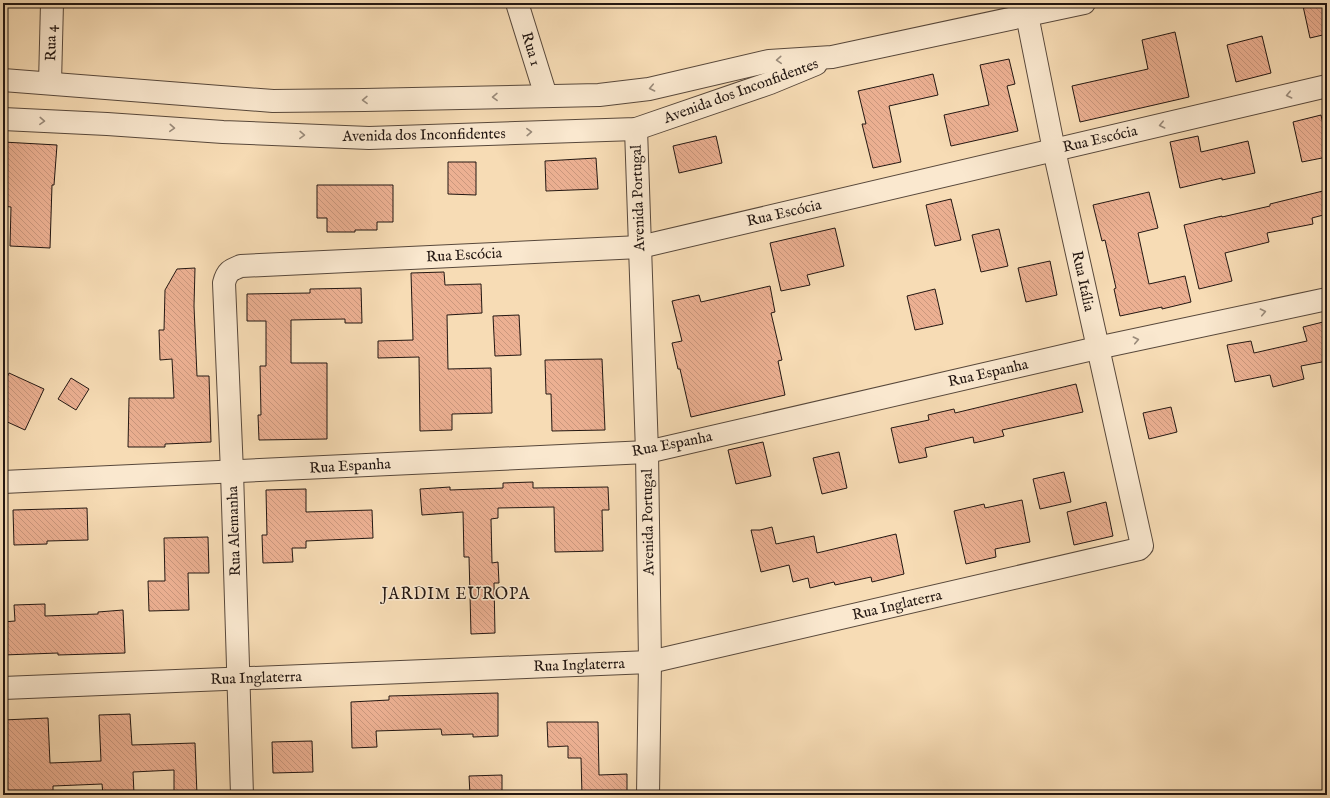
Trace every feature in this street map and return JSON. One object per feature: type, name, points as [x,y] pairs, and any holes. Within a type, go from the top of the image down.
[{"type":"street","name":"Rua 4","points":[[50,83],[52,3]]},
{"type":"street","name":"Rua 1","points":[[517,3],[546,96]]},
{"type":"street","name":"Avenida dos Inconfidentes","points":[[3,119],[223,132],[369,138],[636,129],[770,83],[832,57],[1026,9],[1084,3]]},
{"type":"street","name":"Rua Itália","points":[[1026,9],[1054,150],[1142,546]]},
{"type":"street","name":"Avenida dos Inconfidentes","points":[[3,80],[273,101],[599,95],[649,89],[769,61],[832,57]]},
{"type":"street","name":"Rua Escócia","points":[[232,270],[241,266],[640,247],[1327,86]]},
{"type":"street","name":"Avenida Portugal","points":[[636,129],[647,452],[650,662],[648,795]]},
{"type":"street","name":"Rua Alemanha","points":[[232,270],[226,274],[224,283],[232,472],[242,795]]},
{"type":"street","name":"Rua Espanha","points":[[3,482],[647,452],[1097,348],[1327,299]]},
{"type":"street","name":"Rua Inglaterra","points":[[3,688],[650,662],[1136,550],[1142,546]]},
{"type":"building","points":[[1314,3],[1327,3],[1327,34],[1310,38],[1303,6]]},
{"type":"building","points":[[1175,32],[1189,97],[1080,122],[1072,86],[1148,69],[1142,40]]},
{"type":"building","points":[[1262,36],[1271,73],[1236,82],[1227,45]]},
{"type":"building","points":[[1009,59],[1015,84],[1007,86],[1018,131],[951,146],[944,115],[989,105],[980,65]]},
{"type":"building","points":[[933,74],[938,95],[889,106],[901,162],[873,168],[862,124],[866,124],[858,91]]},
{"type":"building","points":[[1321,115],[1327,142],[1327,157],[1302,162],[1293,122]]},
{"type":"building","points":[[716,136],[722,163],[679,173],[673,146]]},
{"type":"building","points":[[1198,136],[1201,152],[1248,141],[1255,173],[1222,180],[1222,178],[1180,188],[1170,142]]},
{"type":"building","points":[[3,142],[57,145],[54,185],[52,185],[50,248],[10,246],[11,207],[3,206]]},
{"type":"building","points":[[596,158],[598,189],[546,191],[545,161]]},
{"type":"building","points":[[448,162],[476,162],[476,195],[448,194]]},
{"type":"building","points":[[317,185],[393,185],[393,222],[377,222],[377,230],[327,232],[327,218],[317,218]]},
{"type":"building","points":[[1327,190],[1327,214],[1312,218],[1313,224],[1267,233],[1269,242],[1225,253],[1232,281],[1199,289],[1184,225],[1270,206],[1270,204]]},
{"type":"building","points":[[1149,192],[1158,228],[1138,233],[1149,284],[1185,276],[1191,302],[1162,309],[1162,307],[1120,316],[1114,289],[1116,288],[1105,240],[1102,241],[1093,205]]},
{"type":"building","points":[[951,199],[961,240],[935,246],[926,205]]},
{"type":"building","points":[[835,228],[844,266],[807,275],[810,285],[781,291],[770,243]]},
{"type":"building","points":[[999,229],[1008,266],[981,272],[972,235]]},
{"type":"building","points":[[1050,261],[1057,295],[1026,302],[1018,268]]},
{"type":"building","points":[[195,268],[194,306],[197,376],[209,376],[211,442],[165,444],[165,447],[128,447],[129,398],[174,398],[172,359],[160,360],[159,330],[164,330],[165,290],[177,269]]},
{"type":"building","points":[[444,272],[445,285],[481,284],[482,313],[447,315],[448,369],[491,368],[492,413],[452,414],[452,430],[420,431],[419,357],[378,358],[378,341],[413,340],[411,273]]},
{"type":"building","points":[[770,286],[775,312],[771,313],[782,360],[778,361],[785,395],[691,417],[680,369],[678,369],[672,343],[682,341],[672,301],[699,295],[701,302]]},
{"type":"building","points":[[361,288],[362,323],[345,323],[345,319],[291,320],[291,363],[327,363],[327,439],[259,440],[258,415],[261,415],[260,366],[266,366],[266,321],[247,321],[247,294],[310,293],[310,289]]},
{"type":"building","points":[[935,289],[943,324],[915,330],[907,296]]},
{"type":"building","points":[[519,315],[521,355],[495,356],[493,316]]},
{"type":"building","points":[[1327,321],[1327,361],[1301,366],[1304,379],[1273,387],[1270,375],[1235,382],[1227,345],[1251,341],[1254,353],[1307,341],[1303,327]]},
{"type":"building","points":[[602,359],[605,430],[552,431],[551,394],[546,394],[545,360]]},
{"type":"building","points":[[9,373],[44,389],[25,430],[3,420],[3,387]]},
{"type":"building","points":[[71,378],[89,389],[76,410],[58,399]]},
{"type":"building","points":[[1076,384],[1083,412],[1002,430],[1004,436],[974,443],[973,437],[925,448],[927,457],[899,463],[891,428],[929,420],[928,415],[954,409],[955,413]]},
{"type":"building","points":[[1171,407],[1177,432],[1149,439],[1143,413]]},
{"type":"building","points":[[763,442],[771,476],[736,484],[728,450]]},
{"type":"building","points":[[839,452],[847,488],[822,494],[813,458]]},
{"type":"building","points":[[1064,472],[1071,502],[1040,509],[1033,479]]},
{"type":"building","points":[[533,482],[533,488],[608,487],[609,510],[602,510],[603,551],[555,552],[554,507],[498,508],[498,518],[491,519],[492,563],[498,562],[499,583],[494,583],[495,633],[471,634],[469,557],[464,557],[463,512],[422,515],[420,489],[450,487],[450,490],[503,488],[503,483]]},
{"type":"building","points":[[306,489],[306,512],[372,510],[373,538],[306,541],[306,548],[292,548],[293,562],[263,563],[262,535],[267,535],[266,490]]},
{"type":"building","points":[[1022,500],[1030,542],[995,549],[996,557],[966,564],[954,511],[984,504],[985,508]]},
{"type":"building","points":[[1106,502],[1113,536],[1074,545],[1067,512]]},
{"type":"building","points":[[87,508],[88,540],[47,541],[47,544],[14,545],[13,510]]},
{"type":"building","points":[[772,527],[776,544],[814,536],[817,553],[896,534],[904,574],[872,582],[871,577],[835,585],[834,582],[810,588],[808,578],[793,582],[789,565],[761,572],[751,530],[760,530]]},
{"type":"building","points":[[208,537],[209,573],[188,573],[189,610],[149,611],[148,581],[165,581],[164,538]]},
{"type":"building","points":[[45,604],[45,616],[98,614],[98,612],[123,610],[125,653],[3,655],[3,622],[15,621],[14,605]]},
{"type":"building","points":[[498,693],[498,736],[473,737],[473,734],[442,735],[441,729],[376,731],[377,747],[352,748],[351,702],[389,700],[389,696]]},
{"type":"building","points":[[130,714],[132,745],[195,743],[197,795],[174,795],[174,770],[133,772],[134,794],[103,795],[102,784],[53,786],[53,795],[3,795],[3,720],[48,718],[50,763],[101,761],[99,715]]},
{"type":"building","points":[[547,722],[598,722],[599,775],[627,774],[627,795],[582,795],[581,758],[568,758],[568,746],[548,747]]},
{"type":"building","points":[[312,741],[313,772],[273,773],[272,742]]},
{"type":"building","points":[[502,775],[502,795],[470,795],[469,776]]},
{"type":"district","name":"JARDIM EUROPA","points":[[456,595]]}]
